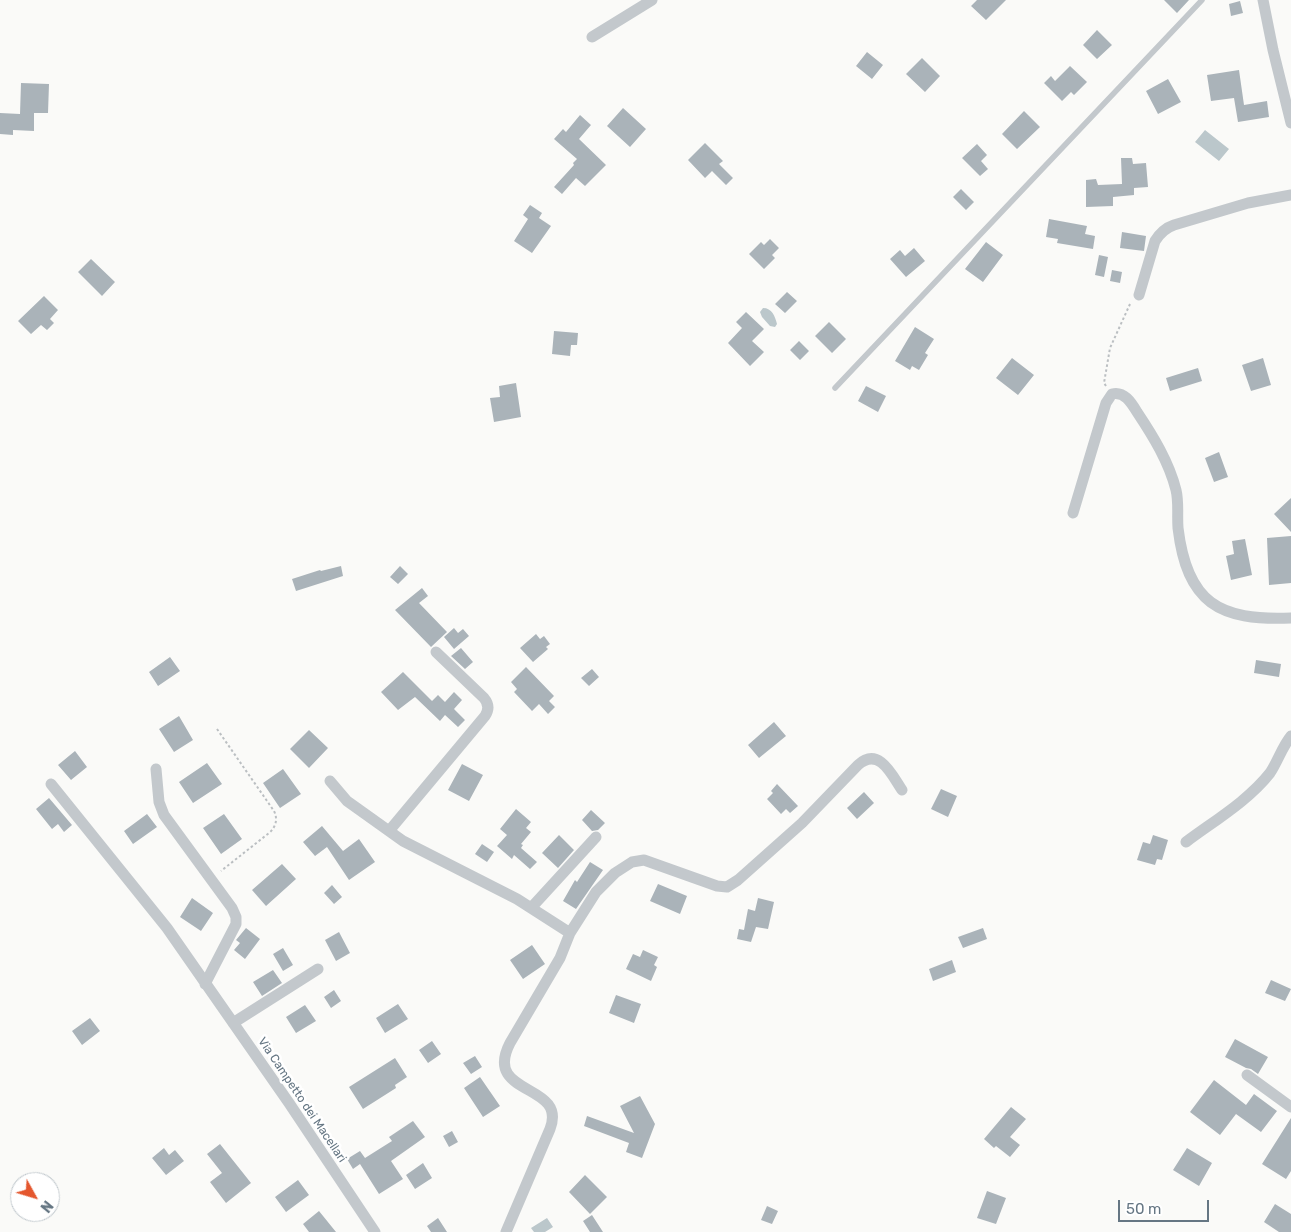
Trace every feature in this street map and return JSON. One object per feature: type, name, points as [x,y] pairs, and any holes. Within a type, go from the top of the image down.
[{"type":"street","points":[[592,37],[652,0]]},
{"type":"street","points":[[1263,0],[1291,123]]},
{"type":"street","points":[[1139,295],[1155,241],[1166,228],[1237,206],[1291,195]]},
{"type":"street","points":[[1073,513],[1106,403],[1112,394],[1124,395],[1148,428],[1166,462],[1176,494],[1178,527],[1183,552],[1192,576],[1203,596],[1215,606],[1233,614],[1269,619],[1291,618]]},
{"type":"street","points":[[389,831],[488,710],[484,698],[436,652]]},
{"type":"street","points":[[1186,842],[1232,808],[1261,783],[1273,767],[1291,736]]},
{"type":"street","points":[[506,1232],[550,1129],[553,1116],[549,1104],[509,1075],[504,1066],[504,1058],[510,1043],[560,958],[570,933],[602,885],[615,873],[632,862],[647,860],[717,886],[733,884],[792,832],[866,759],[874,758],[882,762],[902,790]]},
{"type":"street","points":[[156,769],[158,798],[162,811],[234,910],[236,921],[206,984]]},
{"type":"street","points":[[330,781],[347,801],[412,846],[507,894],[570,933]]},
{"type":"street","name":"Via Campetto dei Macellari","points":[[51,784],[153,909],[311,1135],[374,1232]]},
{"type":"street","points":[[531,908],[596,838]]},
{"type":"street","points":[[233,1023],[318,969]]},
{"type":"street","points":[[1247,1075],[1291,1106]]},
{"type":"lane","points":[[835,388],[1202,0]]},
{"type":"path","points":[[1112,394],[1104,383],[1110,348],[1128,306],[1139,295]]},
{"type":"path","points":[[211,879],[272,831],[276,818],[274,810],[217,729]]},
{"type":"shaded area","points":[[1205,130],[1229,149],[1219,161],[1195,142]]},
{"type":"shaded area","points":[[763,308],[769,309],[773,313],[777,324],[775,327],[770,326],[762,317],[760,312]]},
{"type":"shaded area","points":[[547,1218],[553,1227],[545,1232],[534,1232],[531,1228]]},
{"type":"building","points":[[977,0],[1006,0],[986,20],[971,6]]},
{"type":"building","points":[[1164,0],[1189,0],[1177,13]]},
{"type":"building","points":[[1240,1],[1243,13],[1231,16],[1229,4]]},
{"type":"building","points":[[1097,30],[1112,45],[1097,59],[1083,45]]},
{"type":"building","points":[[867,52],[883,65],[872,79],[856,66]]},
{"type":"building","points":[[922,58],[940,76],[925,92],[906,74]]},
{"type":"building","points":[[1070,66],[1087,82],[1074,95],[1071,92],[1062,101],[1044,83],[1051,76],[1055,81]]},
{"type":"building","points":[[1239,70],[1244,105],[1267,101],[1269,117],[1238,122],[1234,98],[1211,101],[1207,75]]},
{"type":"building","points":[[1168,79],[1181,102],[1158,114],[1146,91]]},
{"type":"building","points":[[21,83],[49,84],[48,113],[34,113],[34,131],[13,130],[13,135],[0,134],[0,113],[20,114]]},
{"type":"building","points":[[623,108],[646,129],[630,147],[607,126]]},
{"type":"building","points":[[1024,111],[1040,127],[1017,149],[1002,134]]},
{"type":"building","points":[[580,115],[591,125],[579,139],[606,165],[585,186],[576,178],[562,194],[554,187],[577,159],[554,139],[563,129],[566,132]]},
{"type":"building","points":[[705,143],[723,161],[719,164],[733,178],[726,185],[712,171],[705,178],[688,160]]},
{"type":"building","points":[[977,144],[987,155],[981,161],[988,169],[980,176],[962,158]]},
{"type":"building","points":[[1121,158],[1132,158],[1133,164],[1146,163],[1148,187],[1134,188],[1134,195],[1113,197],[1113,206],[1086,207],[1086,180],[1096,179],[1098,185],[1122,184]]},
{"type":"building","points":[[961,189],[974,202],[966,210],[953,197]]},
{"type":"building","points":[[530,205],[542,213],[539,218],[551,226],[532,253],[514,241],[528,219],[523,215]]},
{"type":"building","points":[[1049,219],[1087,226],[1085,234],[1095,236],[1093,249],[1057,243],[1058,239],[1046,237]]},
{"type":"building","points":[[1122,232],[1146,236],[1144,251],[1120,248]]},
{"type":"building","points":[[770,239],[779,248],[772,255],[775,258],[764,269],[749,254],[761,242],[764,245]]},
{"type":"building","points":[[986,242],[1003,255],[983,282],[965,269]]},
{"type":"building","points":[[914,248],[925,261],[906,277],[890,259],[900,250],[905,256]]},
{"type":"building","points":[[1099,255],[1108,257],[1104,277],[1095,275]]},
{"type":"building","points":[[91,259],[115,282],[102,296],[78,272]]},
{"type":"building","points":[[1112,270],[1122,272],[1120,283],[1110,281]]},
{"type":"building","points":[[787,292],[797,301],[785,313],[775,304]]},
{"type":"building","points":[[44,296],[58,310],[50,319],[54,323],[47,330],[41,325],[31,334],[18,321]]},
{"type":"building","points":[[746,312],[764,329],[752,341],[764,352],[750,366],[728,343],[742,328],[736,322]]},
{"type":"building","points":[[829,322],[846,339],[832,353],[815,336]]},
{"type":"building","points":[[915,327],[934,339],[925,353],[928,355],[919,370],[912,366],[910,370],[895,361]]},
{"type":"building","points":[[554,331],[578,333],[577,345],[571,345],[570,356],[552,354]]},
{"type":"building","points":[[799,341],[809,351],[800,360],[790,350]]},
{"type":"building","points":[[1012,358],[1034,375],[1018,395],[996,378]]},
{"type":"building","points":[[1263,358],[1271,385],[1251,391],[1242,365]]},
{"type":"building","points":[[1198,368],[1202,381],[1170,391],[1166,378]]},
{"type":"building","points":[[516,383],[521,417],[494,422],[490,398],[500,397],[499,386]]},
{"type":"building","points":[[866,386],[886,396],[878,412],[858,401]]},
{"type":"building","points":[[1219,452],[1228,477],[1214,482],[1205,458]]},
{"type":"building","points":[[1291,498],[1291,532],[1274,514]]},
{"type":"building","points":[[1291,536],[1291,583],[1269,585],[1267,538]]},
{"type":"building","points":[[1245,539],[1252,575],[1231,580],[1226,556],[1234,554],[1232,541]]},
{"type":"building","points":[[341,566],[343,576],[296,591],[292,579],[320,570]]},
{"type":"building","points":[[400,566],[408,574],[398,584],[390,577]]},
{"type":"building","points":[[422,588],[428,596],[419,603],[447,632],[431,647],[395,610]]},
{"type":"building","points":[[454,628],[458,633],[463,629],[469,636],[454,649],[444,637]]},
{"type":"building","points":[[536,634],[540,639],[544,636],[550,644],[546,647],[548,649],[533,662],[520,648]]},
{"type":"building","points":[[461,648],[473,662],[465,669],[451,656]]},
{"type":"building","points":[[170,657],[180,671],[158,686],[149,672]]},
{"type":"building","points":[[1256,660],[1281,664],[1279,677],[1254,673]]},
{"type":"building","points":[[526,667],[554,696],[549,701],[555,707],[548,714],[539,704],[532,711],[514,692],[517,689],[511,682]]},
{"type":"building","points":[[592,669],[599,677],[589,686],[581,678]]},
{"type":"building","points":[[403,672],[432,701],[438,695],[445,702],[454,692],[462,700],[454,709],[465,720],[458,727],[445,715],[440,721],[415,697],[398,710],[381,692]]},
{"type":"building","points":[[179,716],[193,740],[174,752],[159,729]]},
{"type":"building","points":[[774,722],[786,736],[759,758],[748,745]]},
{"type":"building","points":[[309,730],[328,748],[309,768],[290,749]]},
{"type":"building","points":[[75,751],[87,767],[71,780],[58,765]]},
{"type":"building","points":[[207,763],[222,784],[193,803],[179,782]]},
{"type":"building","points":[[462,764],[483,775],[469,801],[448,790]]},
{"type":"building","points":[[283,769],[301,794],[280,808],[263,783]]},
{"type":"building","points":[[777,784],[798,806],[790,813],[786,809],[781,814],[767,799],[773,793],[771,791]]},
{"type":"building","points":[[941,789],[957,796],[948,817],[931,809]]},
{"type":"building","points":[[864,792],[874,803],[857,819],[847,808]]},
{"type":"building","points":[[49,798],[72,825],[64,832],[58,824],[52,829],[36,809]]},
{"type":"building","points":[[516,809],[531,822],[526,828],[531,832],[521,844],[523,845],[521,848],[537,862],[530,869],[514,855],[512,859],[497,846],[507,835],[500,829]]},
{"type":"building","points":[[591,810],[605,823],[598,830],[592,831],[582,820]]},
{"type":"building","points":[[147,814],[157,827],[133,844],[124,831]]},
{"type":"building","points":[[224,814],[242,839],[221,854],[203,828]]},
{"type":"building","points":[[322,826],[343,851],[359,839],[375,862],[349,880],[327,847],[315,856],[303,842]]},
{"type":"building","points":[[559,835],[574,850],[558,868],[542,853]]},
{"type":"building","points":[[1153,835],[1168,840],[1162,860],[1157,859],[1155,865],[1137,860],[1143,842],[1150,844]]},
{"type":"building","points":[[482,844],[494,852],[487,862],[475,854]]},
{"type":"building","points":[[590,862],[603,870],[576,909],[563,901],[575,880],[577,882]]},
{"type":"building","points":[[282,864],[296,879],[266,906],[252,890]]},
{"type":"building","points":[[658,884],[687,896],[680,914],[650,901]]},
{"type":"building","points":[[332,885],[342,897],[334,904],[324,893]]},
{"type":"building","points":[[192,898],[213,913],[201,931],[180,917]]},
{"type":"building","points":[[758,898],[774,902],[768,929],[756,927],[751,942],[737,939],[739,929],[744,930],[748,909],[755,911]]},
{"type":"building","points":[[246,928],[260,939],[245,959],[234,950],[240,943],[236,940]]},
{"type":"building","points":[[983,928],[987,939],[963,948],[958,937]]},
{"type":"building","points":[[339,932],[350,953],[336,961],[325,940]]},
{"type":"building","points":[[532,945],[545,964],[523,979],[510,960]]},
{"type":"building","points":[[283,948],[293,965],[283,971],[273,954]]},
{"type":"building","points":[[643,950],[658,957],[654,965],[657,967],[651,981],[626,969],[633,954],[640,957]]},
{"type":"building","points":[[952,960],[956,972],[933,981],[929,969]]},
{"type":"building","points":[[273,970],[282,983],[262,996],[253,982]]},
{"type":"building","points":[[1271,980],[1291,989],[1285,1001],[1265,993]]},
{"type":"building","points":[[334,990],[341,1001],[331,1008],[324,997]]},
{"type":"building","points":[[616,995],[641,1004],[634,1023],[609,1013]]},
{"type":"building","points":[[398,1004],[408,1019],[385,1033],[376,1018]]},
{"type":"building","points":[[305,1005],[316,1021],[296,1033],[286,1017]]},
{"type":"building","points":[[90,1018],[100,1031],[82,1045],[72,1031]]},
{"type":"building","points":[[1235,1039],[1268,1057],[1258,1074],[1225,1057]]},
{"type":"building","points":[[432,1041],[441,1054],[428,1063],[419,1050]]},
{"type":"building","points":[[475,1056],[482,1067],[471,1074],[463,1063]]},
{"type":"building","points":[[395,1058],[407,1077],[395,1085],[396,1088],[363,1109],[349,1087]]},
{"type":"building","points":[[480,1077],[500,1106],[483,1117],[464,1088]]},
{"type":"building","points":[[1214,1080],[1246,1105],[1254,1094],[1277,1111],[1261,1132],[1236,1114],[1220,1135],[1190,1112]]},
{"type":"building","points":[[640,1096],[655,1124],[642,1158],[626,1152],[629,1143],[584,1126],[587,1116],[634,1133],[620,1106]]},
{"type":"building","points":[[1011,1107],[1026,1119],[1010,1137],[1020,1145],[1010,1157],[996,1146],[994,1148],[984,1139]]},
{"type":"building","points":[[1291,1118],[1291,1171],[1286,1179],[1262,1164]]},
{"type":"building","points":[[413,1121],[425,1137],[391,1161],[403,1179],[379,1194],[360,1164],[353,1169],[347,1159],[360,1151],[365,1158],[392,1141],[389,1137]]},
{"type":"building","points":[[452,1131],[458,1142],[449,1147],[443,1136]]},
{"type":"building","points":[[220,1144],[251,1183],[226,1203],[210,1182],[222,1173],[207,1154]]},
{"type":"building","points":[[164,1148],[169,1155],[175,1150],[184,1161],[166,1175],[152,1158]]},
{"type":"building","points":[[1187,1148],[1212,1163],[1199,1186],[1173,1170]]},
{"type":"building","points":[[423,1163],[432,1178],[415,1189],[406,1175]]},
{"type":"building","points":[[585,1175],[607,1197],[590,1214],[569,1192]]},
{"type":"building","points":[[298,1180],[309,1195],[286,1212],[275,1197]]},
{"type":"building","points":[[987,1191],[1006,1198],[996,1224],[977,1218]]},
{"type":"building","points":[[1275,1204],[1291,1214],[1291,1232],[1279,1232],[1264,1222]]},
{"type":"building","points":[[767,1206],[778,1211],[772,1224],[761,1220]]},
{"type":"building","points":[[319,1211],[336,1232],[309,1232],[303,1224]]},
{"type":"building","points":[[592,1215],[603,1232],[590,1232],[583,1221]]},
{"type":"building","points":[[438,1218],[447,1232],[431,1232],[427,1226]]}]
